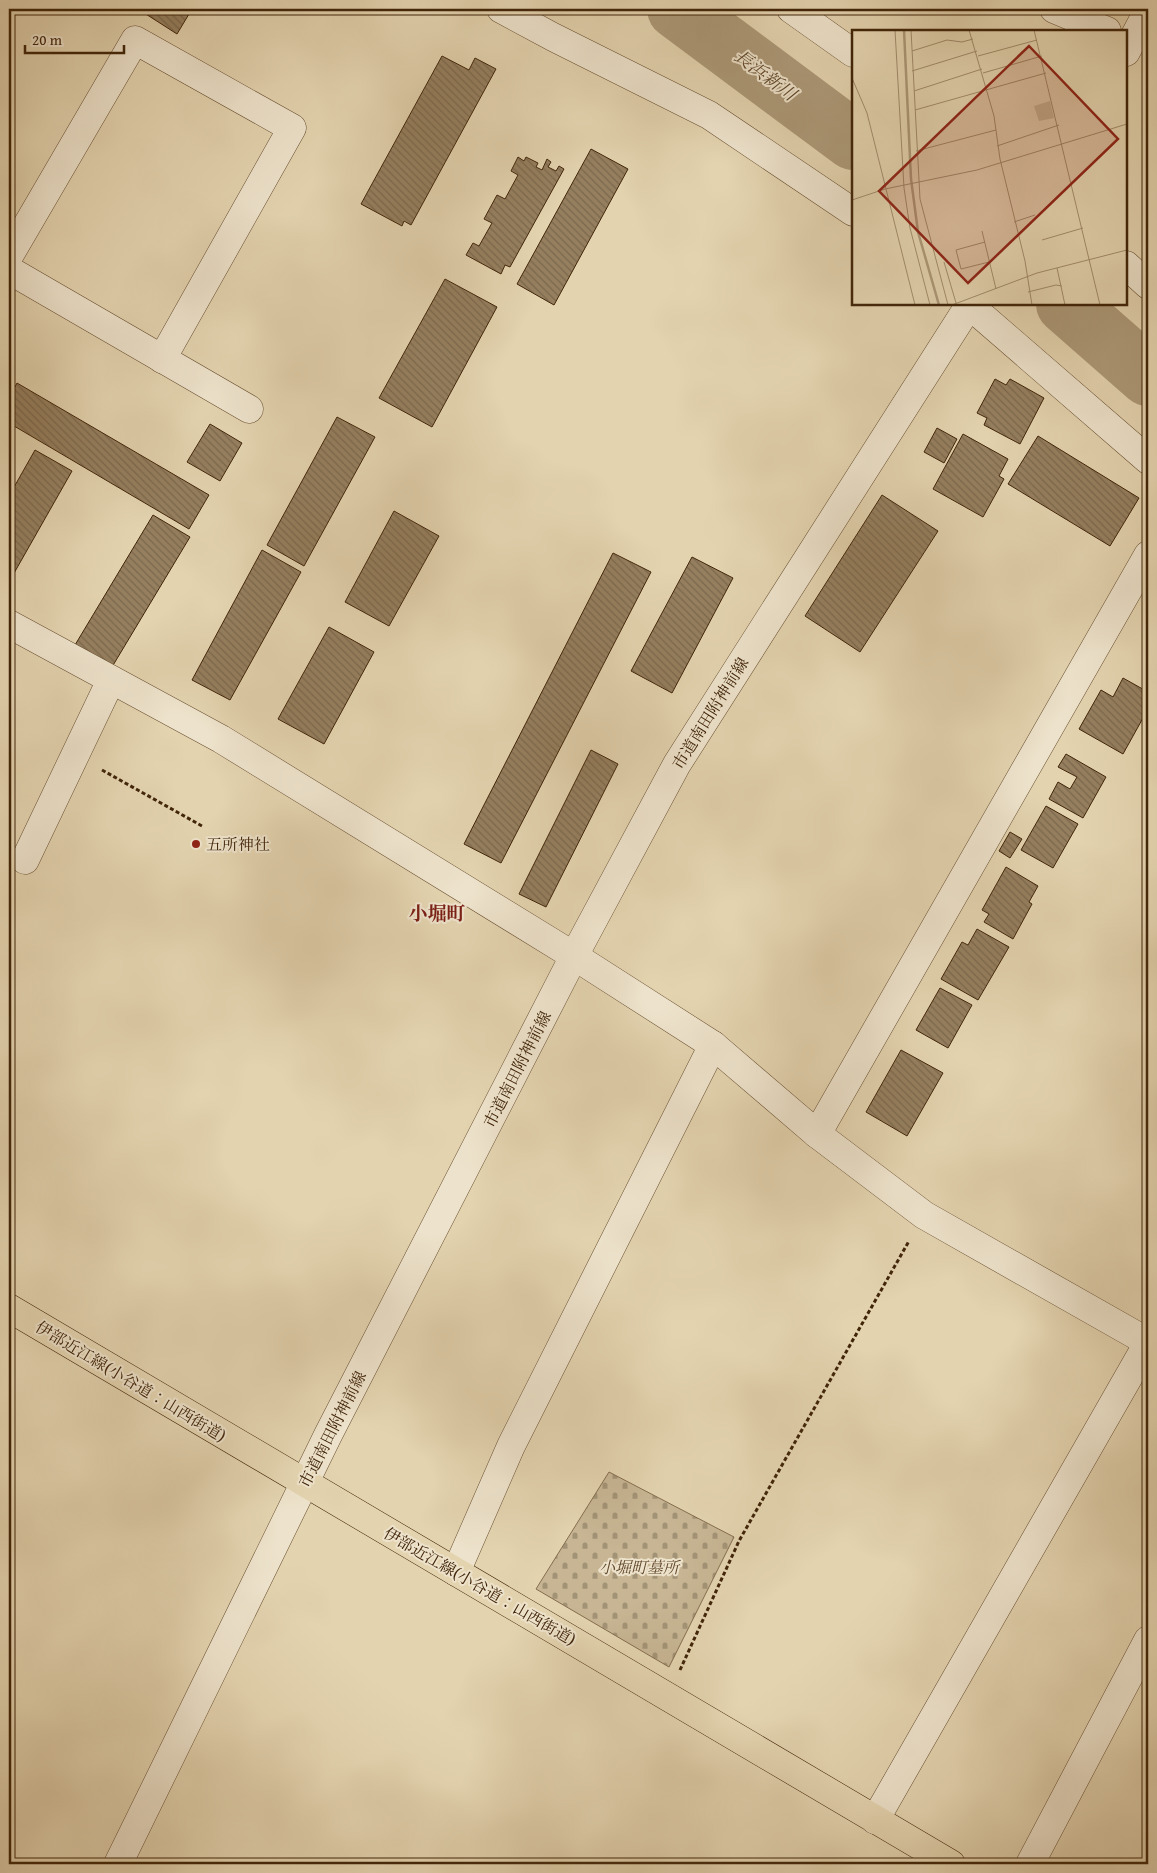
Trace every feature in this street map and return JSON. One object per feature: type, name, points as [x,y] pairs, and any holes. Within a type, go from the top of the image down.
[{"type":"main road","name":"伊部近江線(小谷道：山西街道)","points":[[9,1308],[304,1484],[668,1696],[951,1864]]},
{"type":"street","points":[[501,9],[709,115],[852,211]]},
{"type":"street","points":[[791,9],[852,52]]},
{"type":"street","points":[[1054,9],[1105,30]]},
{"type":"street","points":[[1133,47],[1148,11]]},
{"type":"street","points":[[9,256],[135,40],[292,128],[162,359]]},
{"type":"street","points":[[1127,267],[1148,285]]},
{"type":"street","points":[[9,270],[249,409]]},
{"type":"street","name":"市道南田附神前線","points":[[118,1864],[304,1484],[574,956],[677,764],[968,305]]},
{"type":"street","points":[[970,305],[1148,460]]},
{"type":"street","points":[[817,1134],[1148,555]]},
{"type":"street","points":[[9,624],[221,739],[574,956],[713,1045],[817,1134],[924,1215],[1148,1343],[875,1820]]},
{"type":"street","points":[[25,860],[111,680]]},
{"type":"street","points":[[456,1572],[512,1446],[713,1045]]},
{"type":"street","points":[[1030,1864],[1148,1640]]},
{"type":"path","points":[[75,755],[202,826]]},
{"type":"path","points":[[668,1696],[739,1541],[924,1215]]},
{"type":"green space","name":"小堀町墓所","points":[[609,1472],[734,1537],[669,1667],[536,1589]]},
{"type":"building","points":[[138,9],[192,9],[177,34]]},
{"type":"building","points":[[442,56],[469,70],[475,58],[496,69],[411,225],[404,221],[402,226],[361,204]]},
{"type":"building","points":[[591,149],[628,169],[554,305],[517,284]]},
{"type":"building","points":[[518,157],[524,161],[526,157],[538,163],[536,167],[542,170],[547,159],[551,162],[548,167],[556,171],[559,166],[564,169],[510,267],[505,265],[501,274],[466,255],[473,243],[479,246],[492,223],[484,219],[497,195],[505,199],[518,175],[511,171]]},
{"type":"building","points":[[445,279],[497,307],[432,427],[379,398]]},
{"type":"building","points":[[995,379],[1006,385],[1010,379],[1044,398],[1020,444],[984,425],[987,418],[977,413]]},
{"type":"building","points":[[17,383],[209,495],[189,529],[9,423],[9,398]]},
{"type":"building","points":[[337,417],[375,437],[304,566],[267,545]]},
{"type":"building","points":[[210,424],[242,443],[220,481],[187,462]]},
{"type":"building","points":[[937,428],[957,439],[944,463],[924,452]]},
{"type":"building","points":[[963,434],[1008,459],[999,476],[1004,479],[983,517],[933,489]]},
{"type":"building","points":[[1038,436],[1139,498],[1110,546],[1008,484]]},
{"type":"building","points":[[35,450],[72,471],[9,582],[9,496]]},
{"type":"building","points":[[882,495],[938,531],[860,652],[805,616]]},
{"type":"building","points":[[394,511],[439,536],[389,626],[345,602]]},
{"type":"building","points":[[153,515],[190,537],[112,667],[75,645]]},
{"type":"building","points":[[262,550],[301,572],[230,700],[192,680]]},
{"type":"building","points":[[613,553],[651,572],[501,863],[464,844]]},
{"type":"building","points":[[692,557],[733,578],[672,693],[631,671]]},
{"type":"building","points":[[329,627],[374,652],[324,744],[278,719]]},
{"type":"building","points":[[1123,678],[1148,692],[1148,709],[1123,754],[1079,729],[1101,690],[1113,697]]},
{"type":"building","points":[[591,750],[618,764],[546,907],[519,894]]},
{"type":"building","points":[[1066,754],[1106,777],[1083,818],[1049,799],[1058,782],[1070,789],[1077,777],[1058,767]]},
{"type":"building","points":[[1046,806],[1078,824],[1053,868],[1021,850]]},
{"type":"building","points":[[1010,832],[1022,839],[1010,858],[999,851]]},
{"type":"building","points":[[1006,867],[1038,886],[1029,902],[1032,904],[1013,939],[984,922],[989,914],[982,910]]},
{"type":"building","points":[[977,929],[1009,947],[978,1000],[941,979],[962,942],[968,945]]},
{"type":"building","points":[[940,988],[972,1005],[948,1048],[916,1030]]},
{"type":"building","points":[[901,1050],[943,1073],[907,1136],[866,1112]]},
{"type":"waterway","name":"長浜新川","points":[[677,9],[852,139]]},
{"type":"waterway","name":"長浜新川","points":[[1067,305],[1148,376]]},
{"type":"place","name":"五所神社","points":[[196,844]]},
{"type":"district","name":"小堀町","points":[[437,913]]}]
